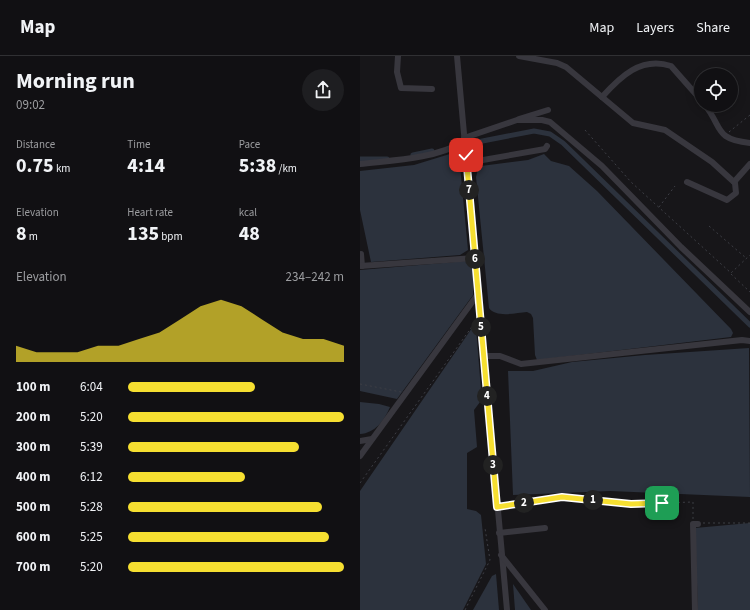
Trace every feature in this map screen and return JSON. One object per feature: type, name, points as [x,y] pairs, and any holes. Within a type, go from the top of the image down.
[{"type":"street","points":[[398,56],[397,72],[401,88],[432,89]]},
{"type":"street","points":[[457,56],[507,610]]},
{"type":"street","points":[[519,56],[562,65],[633,123],[665,130],[712,162],[736,184],[736,193],[727,200],[688,182]]},
{"type":"street","points":[[602,97],[636,63],[650,59],[658,60],[671,66],[694,92]]},
{"type":"street","points":[[360,164],[408,159],[450,149],[464,140],[548,110]]},
{"type":"street","points":[[709,112],[720,132],[734,141],[750,143]]},
{"type":"street","points":[[517,120],[546,120],[562,130],[602,166],[681,247],[750,312]]},
{"type":"street","points":[[466,163],[545,149],[548,146]]},
{"type":"street","points":[[734,182],[750,164]]},
{"type":"street","points":[[360,254],[361,266],[475,258]]},
{"type":"street","points":[[360,456],[478,294]]},
{"type":"street","points":[[484,356],[500,356],[521,364],[742,340],[750,341]]},
{"type":"street","points":[[360,441],[372,439]]},
{"type":"street","points":[[695,524],[695,610]]},
{"type":"street","points":[[500,533],[545,528]]},
{"type":"street","points":[[501,555],[545,610]]},
{"type":"path","points":[[724,135],[750,115]]},
{"type":"path","points":[[585,130],[631,182],[750,292]]},
{"type":"path","points":[[659,208],[675,186]]},
{"type":"path","points":[[709,226],[746,259]]},
{"type":"path","points":[[731,273],[750,255]]},
{"type":"path","points":[[360,483],[466,333],[480,317]]},
{"type":"path","points":[[360,384],[406,393]]},
{"type":"path","points":[[497,507],[562,497],[631,504],[693,502],[695,524],[750,523]]},
{"type":"path","points":[[465,610],[490,560],[485,528]]},
{"type":"shaded area","points":[[453,153],[459,155],[468,250],[460,255],[371,262],[360,210],[360,171],[414,165]]},
{"type":"shaded area","points":[[544,154],[551,161],[569,166],[597,191],[731,329],[733,333],[731,337],[537,360],[535,355],[533,318],[531,314],[527,312],[501,314],[492,311],[489,308],[476,177],[478,169],[481,166],[528,160]]},
{"type":"shaded area","points":[[467,261],[472,263],[473,266],[473,295],[397,399],[360,391],[360,270]]},
{"type":"shaded area","points":[[476,327],[481,390],[480,402],[474,410],[477,447],[467,453],[467,509],[476,511],[481,515],[486,564],[463,610],[360,610],[360,491],[472,328]]},
{"type":"shaded area","points":[[749,348],[750,497],[610,491],[513,495],[508,371],[533,371],[572,362],[645,355]]},
{"type":"shaded area","points":[[360,402],[390,407],[385,417],[375,429],[360,434]]},
{"type":"shaded area","points":[[750,523],[750,610],[698,610],[695,528]]},
{"type":"shaded area","points":[[496,574],[499,610],[473,610],[492,576]]},
{"type":"shaded area","points":[[513,584],[531,610],[515,610]]},
{"type":"waterway","points":[[462,145],[534,131],[550,134],[563,143],[750,325]]},
{"type":"waterway","points":[[413,155],[432,151]]},
{"type":"waterway","points":[[360,159],[387,159]]},
{"type":"route","points":[[466,155],[497,507],[562,497],[631,504],[662,503]]}]
